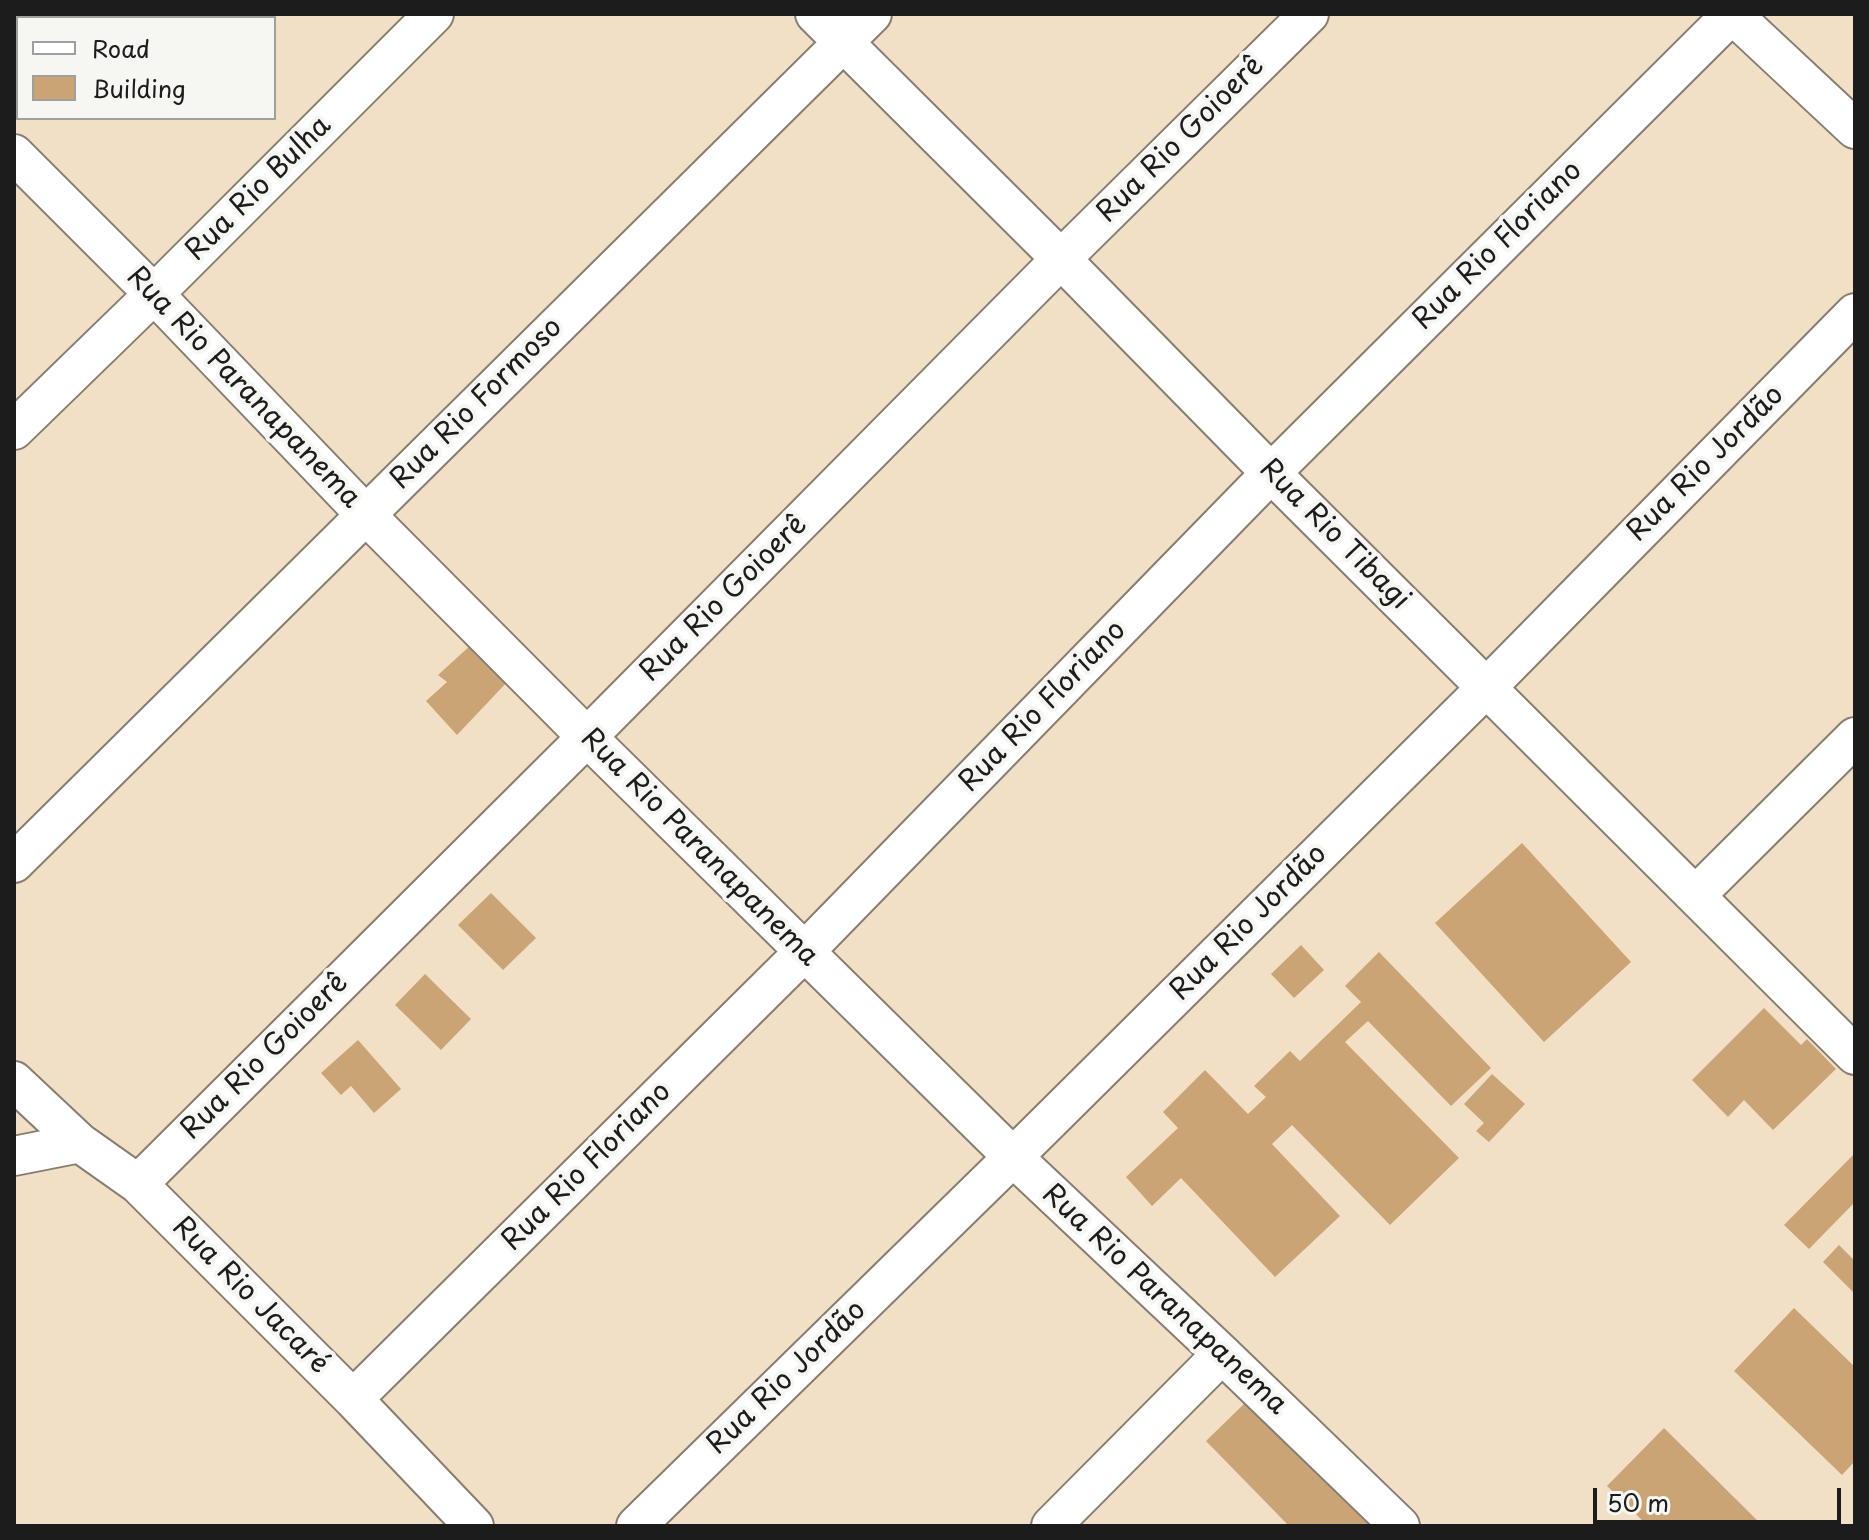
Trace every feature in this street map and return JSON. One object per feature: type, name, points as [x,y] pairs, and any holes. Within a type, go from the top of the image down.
[{"type":"street","name":"Rua Rio Bulha","points":[[14,430],[434,14]]},
{"type":"street","name":"Rua Rio Tibagi","points":[[815,14],[1855,1055]]},
{"type":"street","name":"Rua Rio Formoso","points":[[14,863],[872,14]]},
{"type":"street","name":"Rua Rio Goioerê","points":[[138,1184],[1309,14]]},
{"type":"street","points":[[1732,14],[1855,129]]},
{"type":"street","name":"Rua Rio Floriano","points":[[353,1399],[804,952],[1271,473],[1732,14]]},
{"type":"street","name":"Rua Rio Paranapanema","points":[[14,154],[154,294],[366,515],[804,952],[1013,1157],[1400,1526]]},
{"type":"street","name":"Rua Rio Jordão","points":[[636,1526],[1487,687],[1855,313]]},
{"type":"street","points":[[1696,895],[1855,737]]},
{"type":"street","name":"Rua Rio Jacaré","points":[[17,1087],[80,1143],[138,1184],[353,1399],[474,1526]]},
{"type":"street","points":[[14,1156],[80,1143]]},
{"type":"street","points":[[1051,1526],[1222,1354]]},
{"type":"building","points":[[472,644],[509,680],[457,735],[426,701],[447,682],[438,675]]},
{"type":"building","points":[[1522,843],[1631,962],[1544,1042],[1435,923]]},
{"type":"building","points":[[491,893],[536,938],[503,970],[458,925]]},
{"type":"building","points":[[1301,945],[1324,970],[1294,998],[1271,974]]},
{"type":"building","points":[[1379,952],[1491,1068],[1451,1106],[1368,1021],[1345,1042],[1459,1158],[1390,1225],[1292,1125],[1272,1144],[1340,1216],[1275,1277],[1181,1178],[1152,1206],[1126,1177],[1178,1128],[1163,1112],[1205,1070],[1248,1114],[1266,1097],[1254,1086],[1290,1051],[1300,1061],[1361,1002],[1345,986]]},
{"type":"building","points":[[425,974],[471,1019],[441,1050],[395,1005]]},
{"type":"building","points":[[1764,1008],[1801,1045],[1807,1039],[1836,1069],[1773,1130],[1744,1100],[1728,1117],[1692,1080]]},
{"type":"building","points":[[358,1040],[401,1089],[374,1113],[351,1086],[341,1095],[321,1073]]},
{"type":"building","points":[[1492,1074],[1525,1104],[1489,1142],[1476,1131],[1484,1123],[1464,1104]]},
{"type":"building","points":[[1855,1153],[1855,1202],[1809,1249],[1784,1225]]},
{"type":"building","points":[[1839,1245],[1855,1261],[1855,1294],[1823,1262]]},
{"type":"building","points":[[1794,1308],[1855,1367],[1855,1461],[1842,1475],[1734,1371]]},
{"type":"building","points":[[1249,1399],[1374,1526],[1289,1526],[1206,1441]]},
{"type":"building","points":[[1664,1428],[1763,1526],[1648,1526],[1607,1486]]}]
